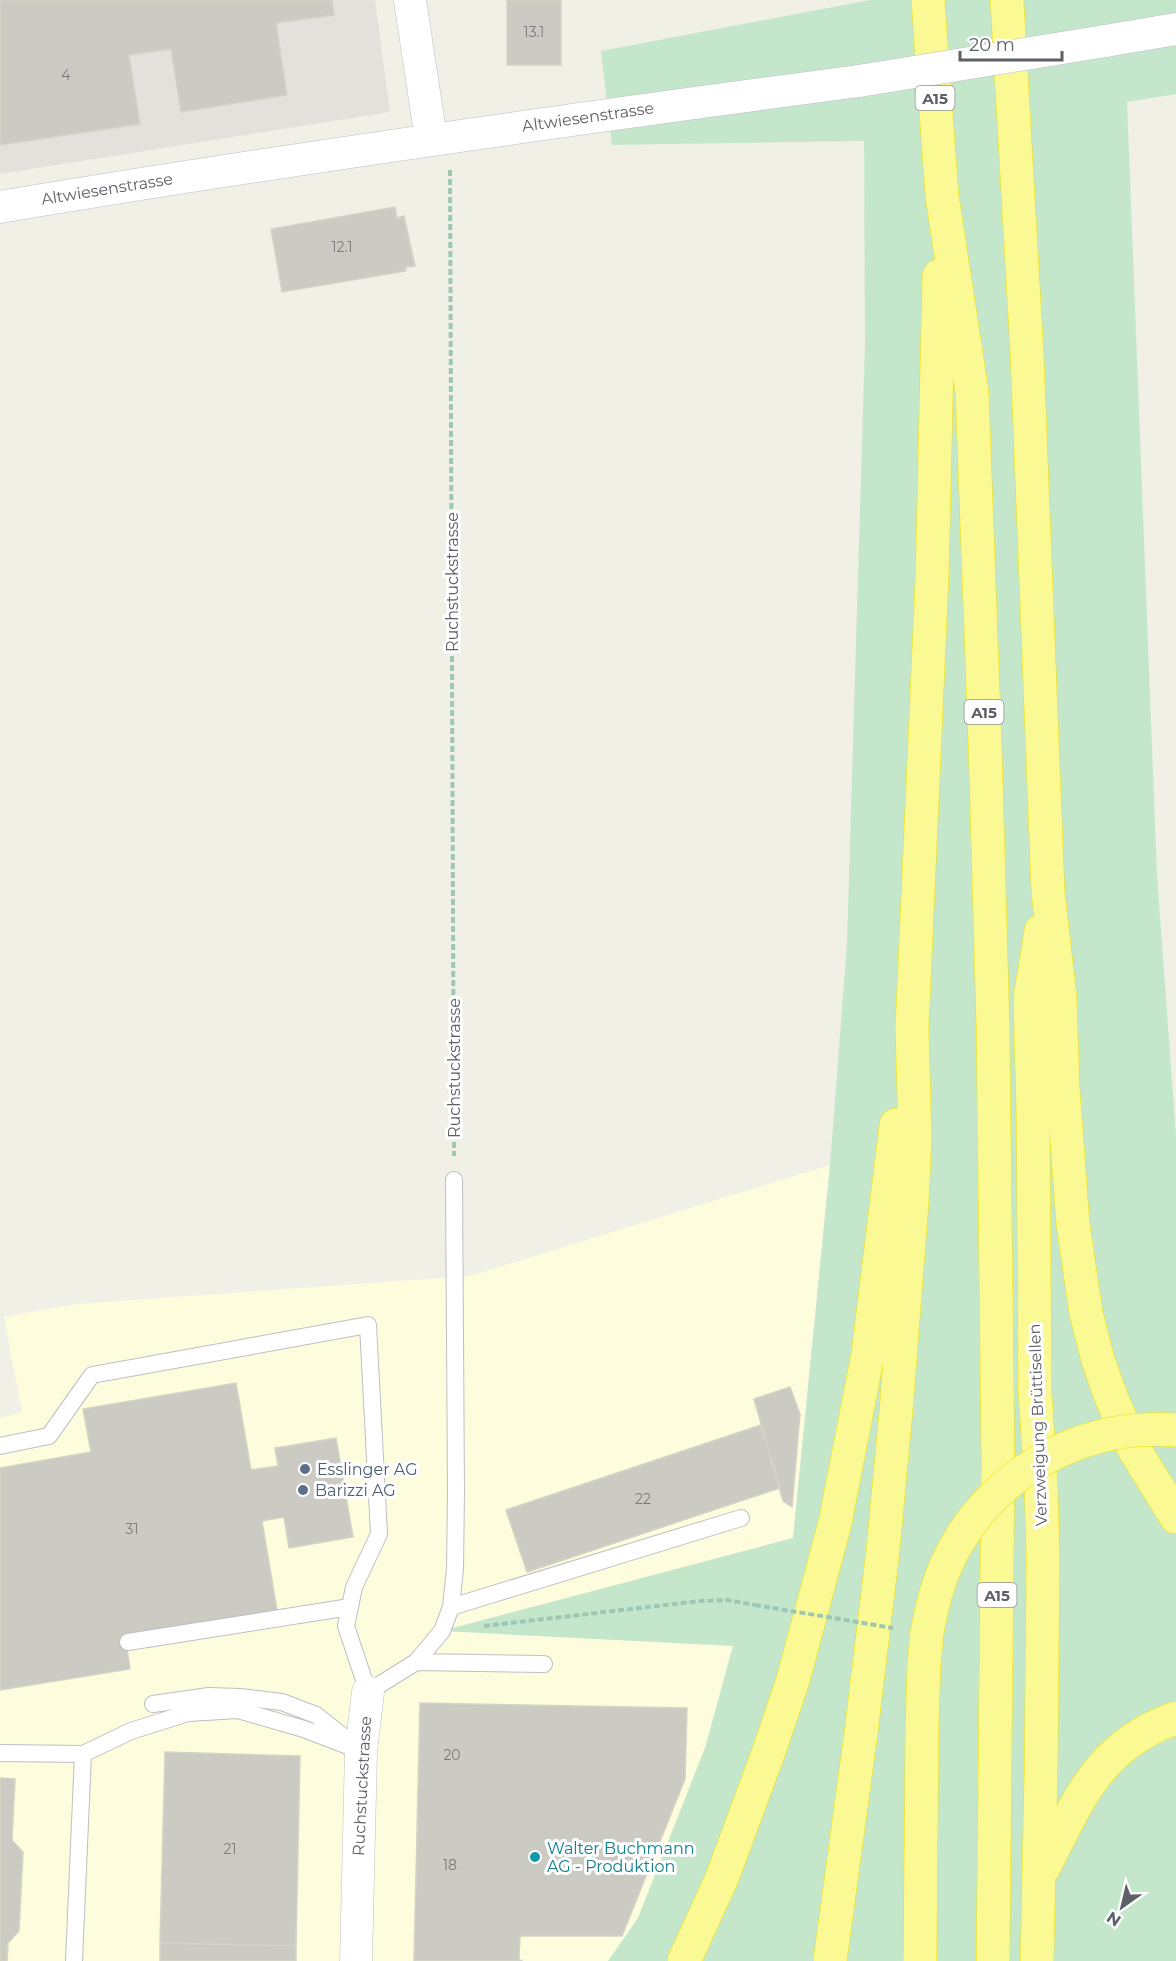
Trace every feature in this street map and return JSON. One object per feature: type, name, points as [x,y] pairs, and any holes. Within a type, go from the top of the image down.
[{"type":"highway","name":"A15","points":[[928,0],[942,196],[972,392],[989,862],[998,1465],[993,1961]]},
{"type":"highway","points":[[1007,0],[1028,377],[1048,891],[1060,997],[1074,1235],[1086,1313],[1098,1360],[1111,1397],[1134,1449],[1176,1517]]},
{"type":"highway","points":[[830,1961],[866,1698],[896,1411],[915,1137],[912,1028],[932,579],[935,392],[942,196]]},
{"type":"highway","name":"Verzweigung Brüttisellen","points":[[1037,1961],[1043,1560],[1035,1392],[1030,999],[1048,891]]},
{"type":"highway","points":[[684,1961],[722,1878],[770,1751],[793,1680],[835,1523],[868,1354],[894,1135],[912,1028]]},
{"type":"highway","points":[[920,1961],[924,1663],[927,1633],[938,1584],[956,1545],[978,1513],[1005,1485],[1053,1453],[1088,1438],[1107,1433],[1144,1428],[1176,1430]]},
{"type":"highway","points":[[1040,1875],[1078,1800],[1100,1769],[1126,1744],[1154,1727],[1176,1718]]},
{"type":"street","points":[[410,0],[441,138]]},
{"type":"street","name":"Altwiesenstrasse","points":[[0,207],[167,179],[441,138],[859,81],[1176,29]]},
{"type":"street","name":"Ruchstuckstrasse","points":[[356,1961],[361,1751],[368,1692]]},
{"type":"lane","name":"Ruchstuckstrasse","points":[[368,1692],[416,1662],[442,1631],[451,1607],[455,1569],[456,1493],[454,1180]]},
{"type":"lane","points":[[0,1446],[49,1436],[92,1375],[368,1325],[379,1534],[354,1587],[346,1626],[368,1692]]},
{"type":"lane","points":[[451,1607],[741,1518]]},
{"type":"lane","points":[[128,1642],[350,1608]]},
{"type":"lane","points":[[416,1662],[544,1664]]},
{"type":"lane","points":[[153,1704],[209,1696],[282,1702],[316,1715],[361,1751]]},
{"type":"lane","points":[[0,1753],[83,1754],[131,1731],[188,1713],[238,1710],[304,1729],[361,1751]]},
{"type":"lane","points":[[74,1961],[83,1754]]},
{"type":"path","name":"Ruchstuckstrasse","points":[[441,138],[454,1180]]},
{"type":"path","points":[[442,1631],[700,1601],[727,1600],[755,1605]]},
{"type":"shaded area","points":[[0,0],[375,0],[390,112],[0,174]]},
{"type":"shaded area","points":[[870,0],[1176,0],[1176,94],[1127,102],[1157,875],[1176,1135],[1176,1961],[608,1961],[638,1918],[705,1748],[733,1646],[442,1631],[793,1538],[830,1165],[847,943],[865,343],[864,141],[612,145],[601,51]]},
{"type":"shaded area","points":[[830,1165],[793,1538],[444,1630],[733,1646],[705,1748],[638,1918],[608,1961],[0,1961],[0,1418],[22,1412],[4,1317],[76,1304],[470,1276]]},
{"type":"building","points":[[0,0],[332,0],[334,15],[276,23],[287,95],[181,112],[171,49],[129,55],[140,124],[0,145]]},
{"type":"building","points":[[507,0],[561,0],[561,65],[507,65]]},
{"type":"building","points":[[395,207],[397,218],[404,216],[415,266],[405,267],[406,271],[282,292],[271,229]]},
{"type":"building","points":[[236,1383],[251,1470],[278,1466],[275,1448],[336,1438],[353,1537],[289,1548],[284,1517],[262,1521],[277,1610],[125,1636],[130,1669],[0,1690],[0,1468],[91,1452],[83,1409]]},
{"type":"building","points":[[790,1387],[800,1414],[792,1507],[783,1501],[754,1399]]},
{"type":"building","points":[[761,1425],[780,1488],[527,1572],[506,1510]]},
{"type":"building","name":"Walter Buchmann AG - Produktion","points":[[420,1703],[687,1708],[685,1779],[622,1936],[520,1936],[519,1959],[522,1961],[414,1961]]},
{"type":"building","points":[[165,1752],[300,1756],[296,1946],[160,1943]]},
{"type":"building","points":[[0,1778],[15,1779],[12,1840],[23,1852],[19,1931],[8,1943],[7,1961],[0,1961]]},
{"type":"building","points":[[160,1943],[296,1946],[296,1961],[160,1961]]},
{"type":"place","name":"Esslinger AG","points":[[305,1469]]},
{"type":"place","name":"Barizzi AG","points":[[303,1490]]},
{"type":"place","name":"Walter Buchmann AG - Produktion","points":[[535,1857]]}]
